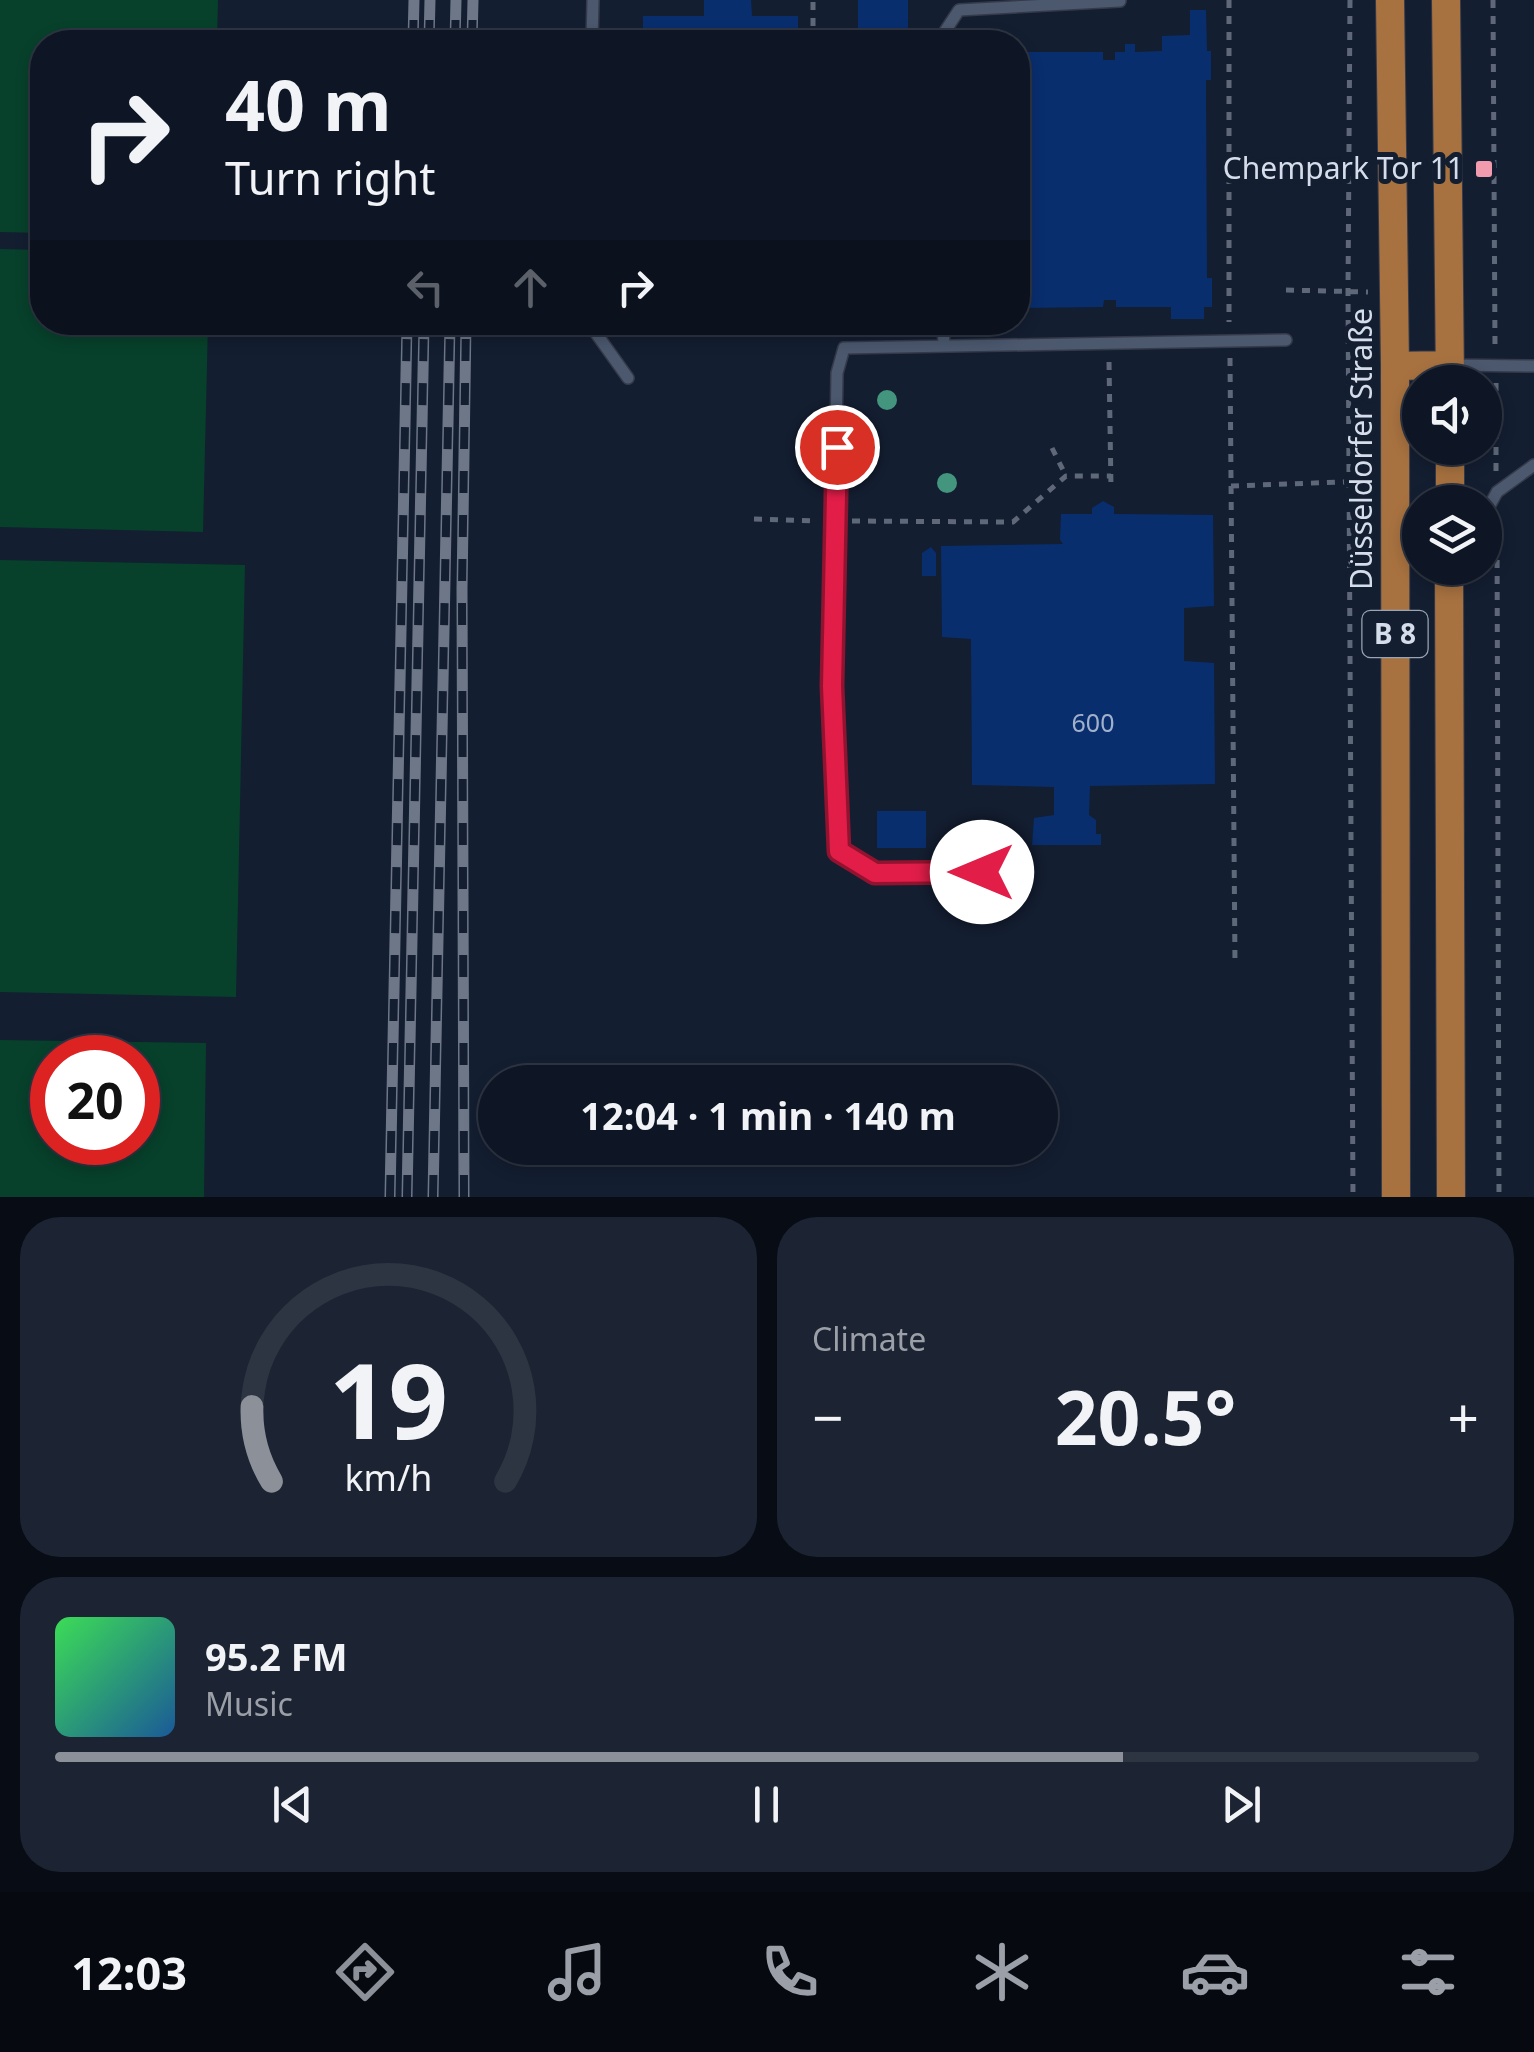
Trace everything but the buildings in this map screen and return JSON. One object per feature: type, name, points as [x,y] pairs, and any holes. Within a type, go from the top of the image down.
[{"type":"main road","name":"Düsseldorfer Straße","points":[[1390,0],[1396,366],[1396,1197]]},
{"type":"main road","points":[[1446,0],[1450,365]]},
{"type":"main road","points":[[1396,366],[1402,367]]},
{"type":"main road","name":"B 8","points":[[1451,1197],[1452,585]]},
{"type":"lane","points":[[592,30],[593,0]]},
{"type":"lane","points":[[946,30],[959,10],[1120,1]]},
{"type":"lane","points":[[597,335],[628,378]]},
{"type":"lane","points":[[944,335],[944,346]]},
{"type":"lane","points":[[1018,871],[875,873],[839,851],[832,686],[837,373],[844,348],[1286,340]]},
{"type":"lane","points":[[1502,365],[1534,366]]},
{"type":"lane","points":[[1502,488],[1534,465]]},
{"type":"path","points":[[813,30],[814,0]]},
{"type":"path","points":[[1229,0],[1235,964]]},
{"type":"path","points":[[1350,0],[1353,1197]]},
{"type":"path","points":[[1493,0],[1496,365]]},
{"type":"path","points":[[1109,344],[1111,488]]},
{"type":"path","points":[[1052,448],[1066,476]]},
{"type":"path","points":[[754,519],[1013,522],[1066,476],[1111,476]]},
{"type":"path","points":[[1497,585],[1499,1197]]},
{"type":"green space","points":[[0,0],[218,0],[217,30],[30,30],[30,233],[0,232]]},
{"type":"green space","points":[[0,249],[30,250],[30,335],[208,335],[203,532],[0,527]]},
{"type":"green space","points":[[0,560],[245,565],[236,997],[0,992]]},
{"type":"green space","points":[[0,1040],[30,1040],[30,1165],[160,1165],[160,1042],[206,1043],[204,1197],[0,1197]]},
{"type":"railway","points":[[413,30],[414,0]]},
{"type":"railway","points":[[429,30],[430,0]]},
{"type":"railway","points":[[455,30],[456,0]]},
{"type":"railway","points":[[472,30],[473,0]]},
{"type":"railway","points":[[390,1197],[407,335]]},
{"type":"railway","points":[[407,1197],[424,335]]},
{"type":"railway","points":[[433,1197],[450,335]]},
{"type":"railway","points":[[464,1197],[462,589],[466,335]]},
{"type":"place","name":"Chempark Tor 11","points":[[1484,169]]},
{"type":"route","points":[[837,447],[832,686],[839,851],[875,873],[982,872]]}]
